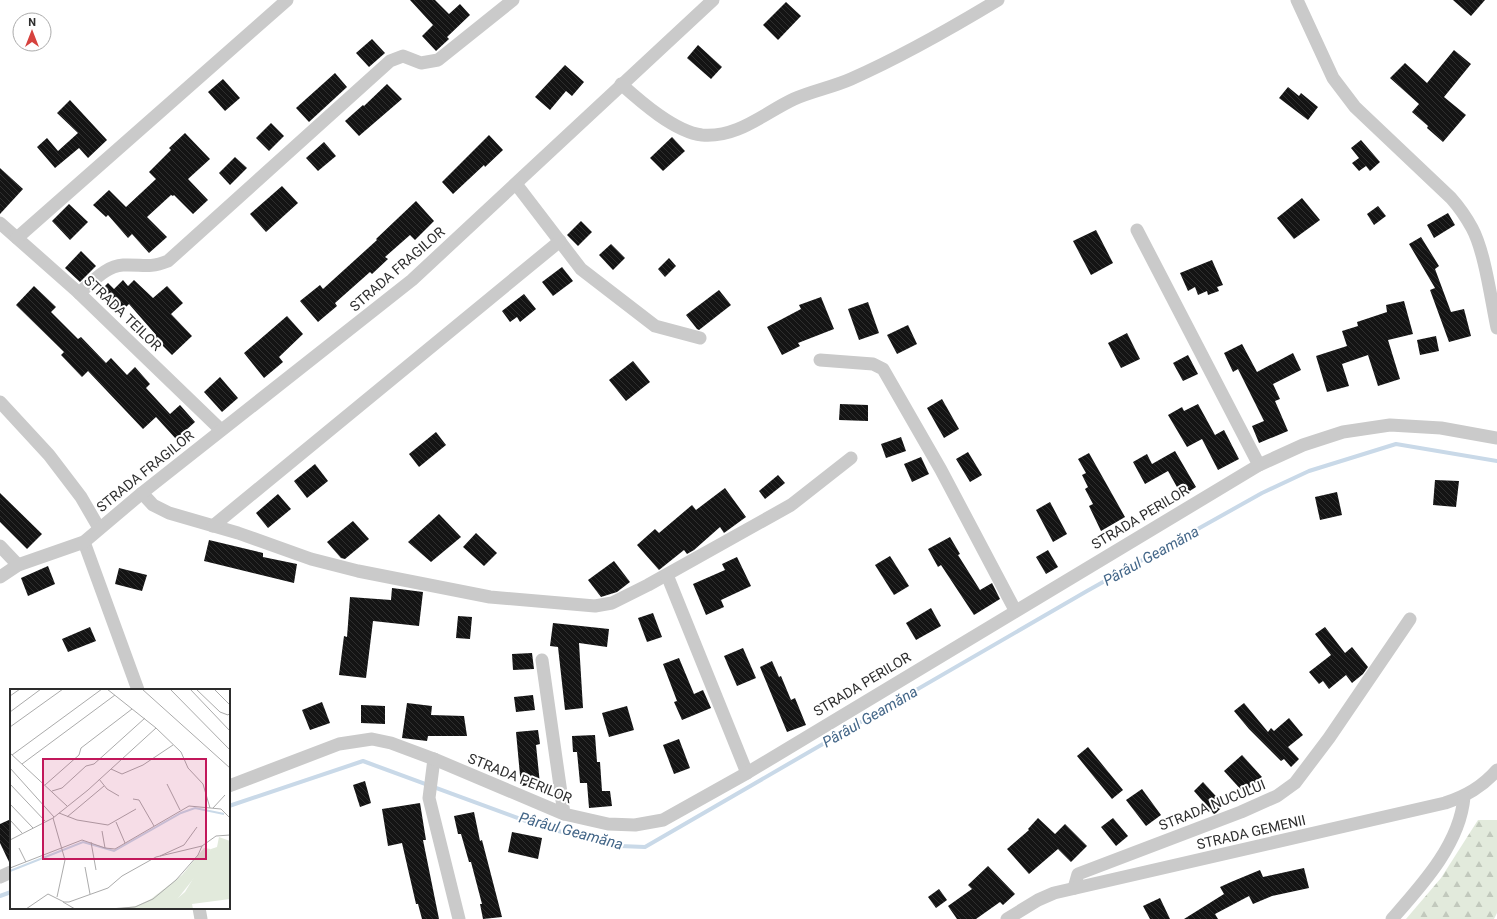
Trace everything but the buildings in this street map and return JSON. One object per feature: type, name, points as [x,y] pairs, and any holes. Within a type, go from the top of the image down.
[{"type":"street","points":[[17,238],[286,0]]},
{"type":"street","points":[[80,293],[111,268],[122,265],[142,267],[156,266],[168,261],[390,61],[403,56],[421,63],[438,60],[513,0]]},
{"type":"street","name":"STRADA FRAGILOR","points":[[84,542],[142,493],[412,280],[713,0]]},
{"type":"street","points":[[621,84],[641,101],[682,129],[701,135],[721,135],[750,124],[794,99],[850,79],[914,50],[998,0]]},
{"type":"street","points":[[1297,0],[1333,78],[1355,107],[1451,198],[1462,211],[1473,230],[1483,261],[1497,328]]},
{"type":"street","points":[[516,184],[581,269],[656,326],[700,338]]},
{"type":"street","name":"STRADA TEILOR","points":[[0,222],[80,293],[221,430]]},
{"type":"street","points":[[1136,230],[1259,465]]},
{"type":"street","points":[[213,526],[560,241]]},
{"type":"street","points":[[820,360],[873,364],[883,369],[941,470],[1016,610]]},
{"type":"street","points":[[0,402],[49,455],[81,497],[100,528]]},
{"type":"street","name":"STRADA PERILOR","points":[[230,786],[339,744],[353,741],[372,740],[391,743],[434,759],[564,814],[608,824],[636,825],[663,820],[747,773],[1259,465],[1303,445],[1343,432],[1390,425],[1441,428],[1497,438]]},
{"type":"street","points":[[142,493],[153,504],[169,513],[213,526],[310,559],[358,571],[509,600],[603,605],[612,603],[666,575],[791,505],[851,458]]},
{"type":"street","points":[[0,576],[18,565],[84,542],[138,689]]},
{"type":"street","points":[[0,546],[18,565]]},
{"type":"street","points":[[666,575],[747,773]]},
{"type":"street","name":"STRADA NUCULUI","points":[[1074,888],[1078,874],[1241,812],[1277,796],[1295,783],[1329,738],[1410,619]]},
{"type":"street","points":[[542,660],[564,814]]},
{"type":"street","points":[[434,759],[429,798],[459,919]]},
{"type":"street","name":"STRADA GEMENII","points":[[1007,919],[1038,900],[1074,888],[1258,848],[1445,803],[1464,797],[1482,786],[1497,770]]},
{"type":"street","points":[[1392,919],[1422,884],[1444,851],[1460,823],[1464,797]]},
{"type":"street","points":[[0,877],[10,872]]},
{"type":"street","points":[[199,909],[201,919]]},
{"type":"green space","points":[[1478,820],[1497,820],[1497,913],[1494,919],[1406,919],[1441,878]]},
{"type":"waterway","name":"Pârâul Geamăna","points":[[230,806],[363,761],[542,827],[620,846],[645,847],[1087,591],[1262,493],[1309,471],[1396,444],[1497,461]]},
{"type":"waterway","name":"Pârâul Geamăna","points":[[0,896],[10,892]]}]
